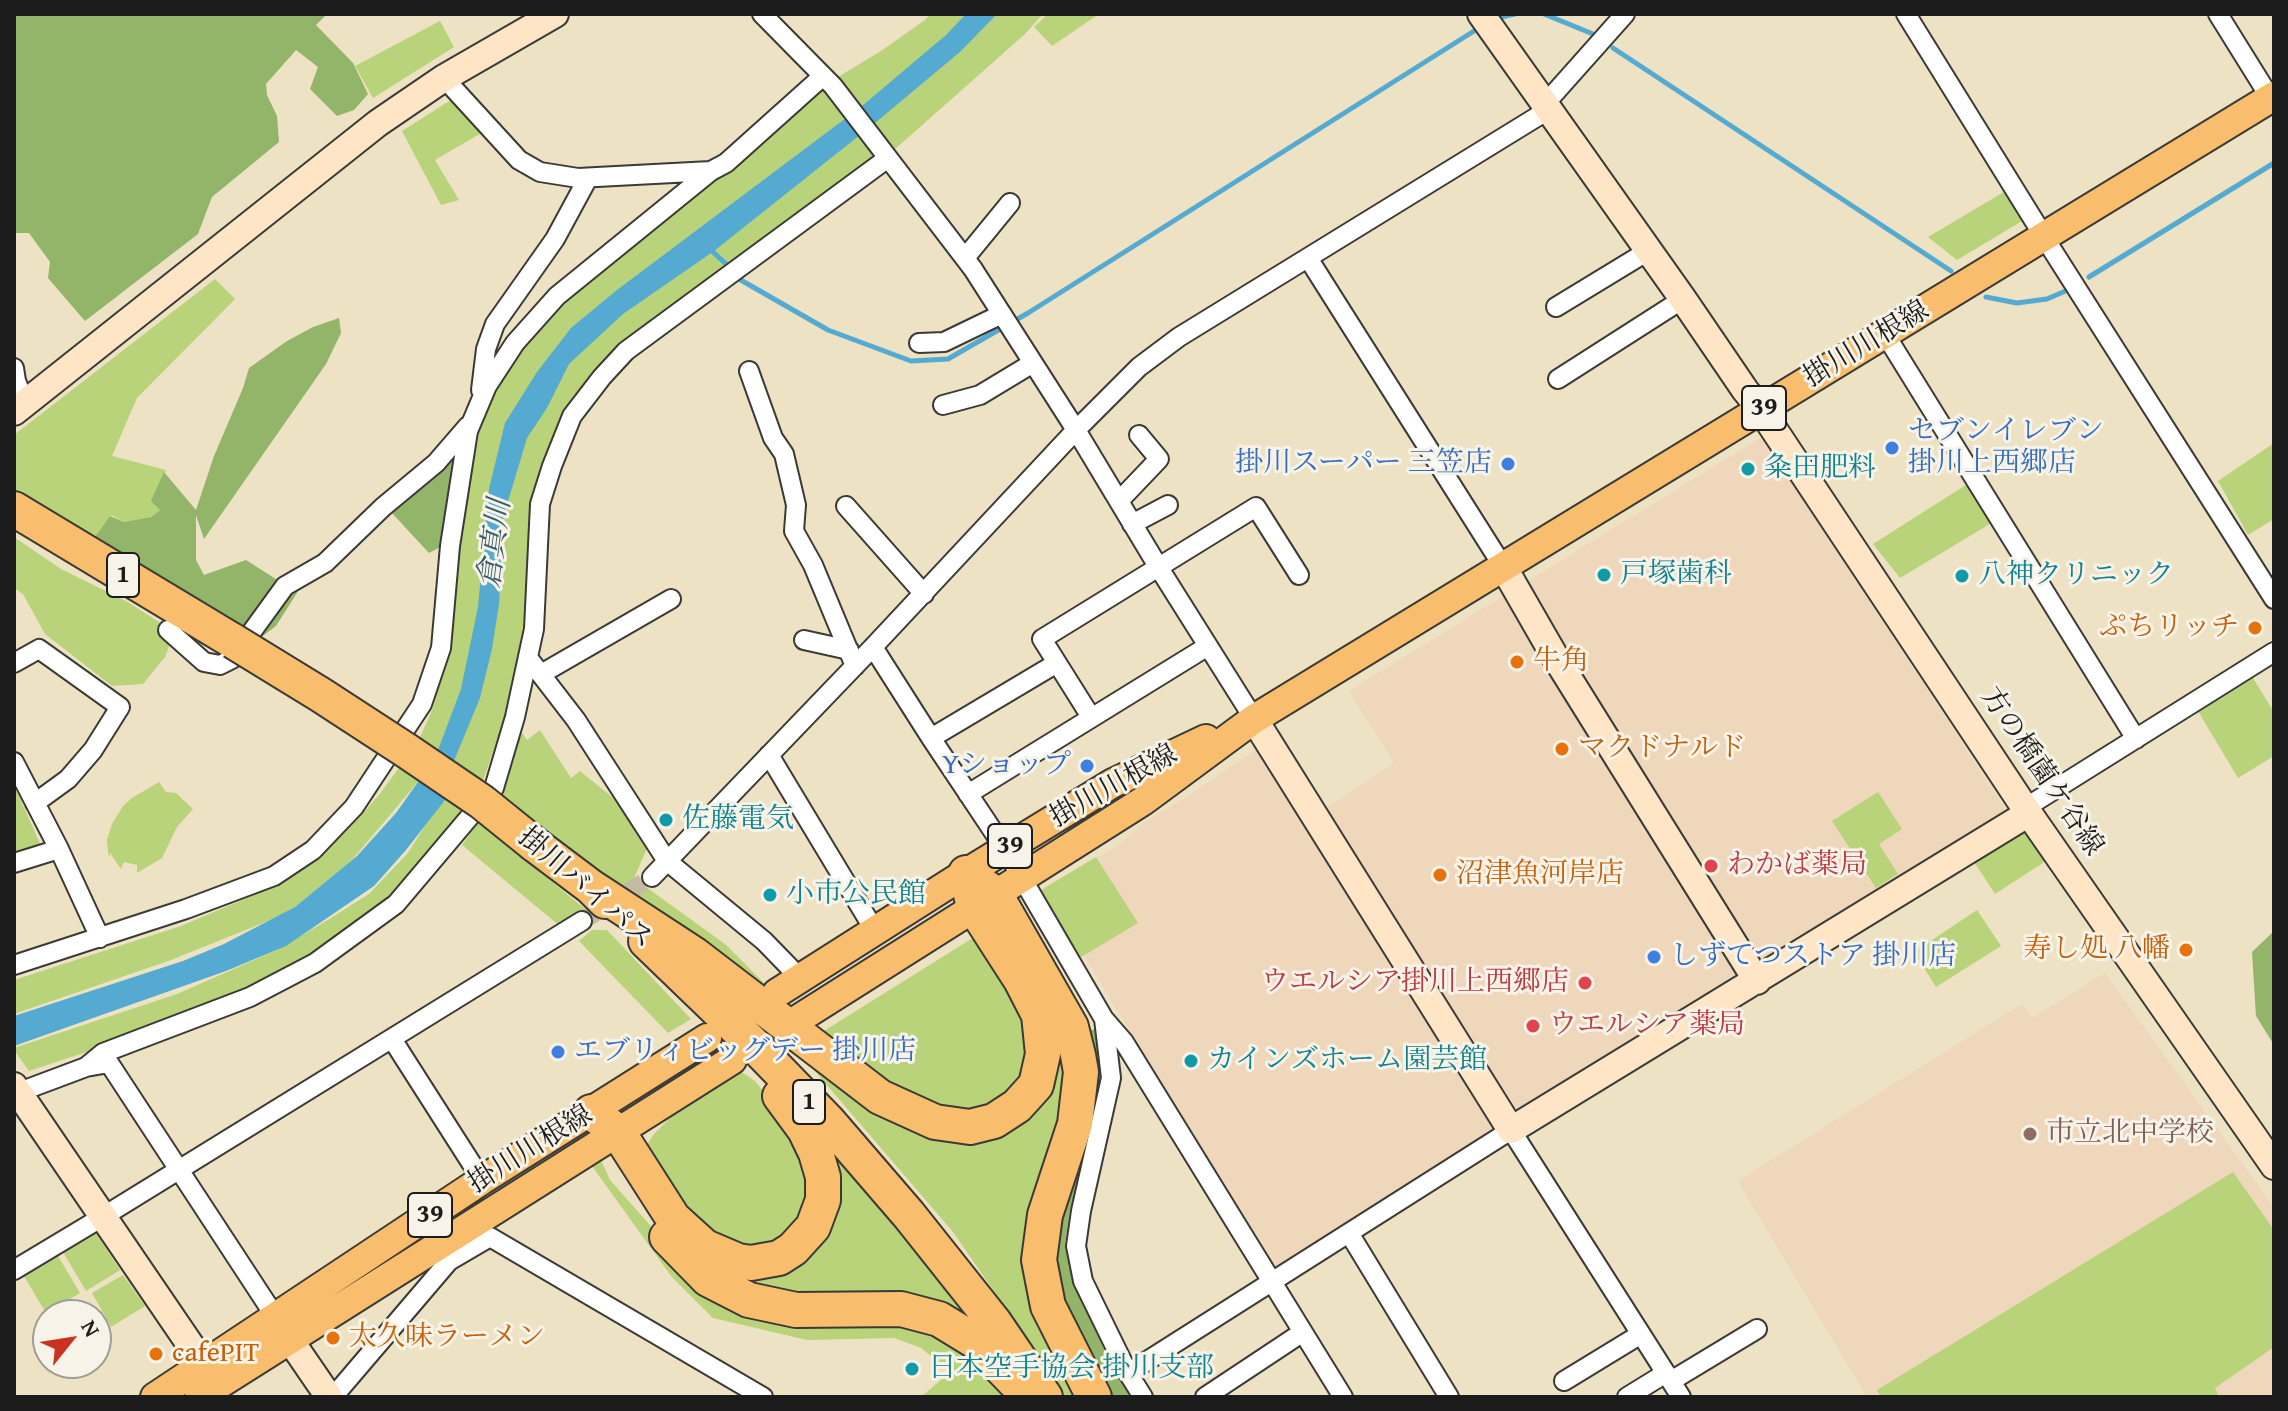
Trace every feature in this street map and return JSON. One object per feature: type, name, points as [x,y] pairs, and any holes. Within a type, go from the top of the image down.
[{"type":"highway","name":"掛川バイパス","points":[[14,509],[321,695],[407,751],[482,802],[591,887],[828,1121],[909,1215],[994,1322],[1045,1397]]},
{"type":"highway","points":[[966,873],[997,893],[1071,1027],[1078,1055],[1081,1072],[1075,1124],[1045,1215],[1039,1260],[1048,1306],[1094,1397]]},
{"type":"highway","points":[[591,887],[695,955],[880,1097],[935,1122],[970,1127],[994,1121],[1017,1106],[1036,1085],[1043,1054],[1039,1015],[1021,980],[997,893]]},
{"type":"highway","points":[[591,887],[666,976],[767,1079],[805,1130],[823,1177],[820,1212],[813,1227],[793,1249],[779,1258],[751,1263],[738,1261],[705,1247],[673,1218],[602,1129]]},
{"type":"highway","points":[[602,1129],[659,1229],[708,1279],[749,1300],[796,1310],[901,1309],[939,1319],[975,1341],[1013,1379],[1026,1397]]},
{"type":"main road","name":"掛川川根線","points":[[800,1018],[1143,801],[1254,719],[2273,99]]},
{"type":"main road","name":"掛川川根線","points":[[789,986],[1113,783],[1219,732],[1254,719]]},
{"type":"main road","name":"掛川川根線","points":[[199,1397],[283,1329],[482,1180],[602,1129],[707,1038]]},
{"type":"main road","name":"掛川川根線","points":[[155,1397],[204,1365],[283,1329],[602,1129],[732,1060]]},
{"type":"street","points":[[14,368],[20,407],[378,123],[444,78],[555,14]]},
{"type":"street","points":[[762,14],[828,81],[965,258],[1076,430],[1159,568],[1673,1384]]},
{"type":"street","name":"方の橋薗ケ谷線","points":[[1481,14],[1761,410],[2027,811],[2274,1166]]},
{"type":"street","points":[[652,877],[769,755],[852,658],[873,647],[1139,367],[1179,337],[1546,107],[1606,22],[1625,14]]},
{"type":"street","points":[[1906,14],[2274,599]]},
{"type":"street","points":[[2218,14],[2273,99]]},
{"type":"street","points":[[444,78],[519,160],[540,172],[588,178],[711,171]]},
{"type":"street","points":[[14,965],[274,876],[313,850],[354,807],[422,704],[441,648],[450,546],[468,431],[487,386],[515,343],[557,296],[828,81]]},
{"type":"street","points":[[86,1067],[103,1053],[250,997],[315,963],[396,904],[494,788],[529,659],[534,629],[540,504],[572,416],[626,351],[886,155]]},
{"type":"street","points":[[168,630],[204,662],[220,665],[232,659],[285,586],[325,563],[383,507],[436,463],[475,413],[486,349],[495,324],[555,239],[588,178]]},
{"type":"street","points":[[965,258],[1010,203]]},
{"type":"street","points":[[1556,307],[1648,251]]},
{"type":"street","points":[[1308,258],[1504,568],[1562,668],[1757,981]]},
{"type":"street","points":[[1558,379],[1683,299]]},
{"type":"street","points":[[919,343],[944,342],[1002,314]]},
{"type":"street","points":[[1885,334],[2136,739]]},
{"type":"street","points":[[943,405],[980,395],[1033,363]]},
{"type":"street","points":[[749,371],[773,438],[784,454],[796,505],[794,531],[813,565],[852,658]]},
{"type":"street","points":[[1119,501],[1159,459],[1139,435]]},
{"type":"street","points":[[1132,524],[1168,505]]},
{"type":"street","points":[[846,506],[924,594]]},
{"type":"street","points":[[1091,717],[1042,639],[1256,507],[1299,575]]},
{"type":"street","points":[[541,674],[671,599]]},
{"type":"street","points":[[804,640],[852,658]]},
{"type":"street","points":[[968,794],[1208,646]]},
{"type":"street","points":[[873,647],[1005,849],[997,893],[1124,1042],[1343,1397]]},
{"type":"street","points":[[14,663],[39,649],[120,707],[93,750],[68,779],[35,803]]},
{"type":"street","points":[[1128,1373],[1511,1130],[1757,981],[2274,652]]},
{"type":"street","points":[[529,659],[576,720],[667,861],[764,941],[789,986]]},
{"type":"street","points":[[931,738],[1057,663]]},
{"type":"street","points":[[769,755],[875,931]]},
{"type":"street","points":[[14,762],[100,938]]},
{"type":"street","points":[[14,863],[59,849]]},
{"type":"street","points":[[14,1270],[582,921]]},
{"type":"street","points":[[1104,1019],[1111,1078],[1076,1246],[1083,1281],[1143,1397]]},
{"type":"street","points":[[392,1039],[482,1180]]},
{"type":"street","points":[[204,1365],[15,1091],[86,1067],[109,1063],[331,1397],[449,1261],[490,1237],[763,1397]]},
{"type":"street","points":[[1349,1233],[1449,1397]]},
{"type":"street","points":[[1627,1397],[1673,1384],[1757,1329]]},
{"type":"street","points":[[1205,1397],[1303,1332]]},
{"type":"street","points":[[1564,1381],[1641,1334]]},
{"type":"shaded area","points":[[1762,437],[2008,813],[1276,1273],[1043,888],[1117,846],[1146,821],[1263,745],[1310,819],[1394,763],[1349,691]]},
{"type":"shaded area","points":[[2105,973],[2274,1208],[2274,1397],[1867,1397],[1738,1181],[2022,1004],[2032,1018]]},
{"type":"green space","points":[[14,14],[327,14],[316,25],[353,63],[368,94],[354,110],[337,116],[310,89],[318,67],[296,50],[266,84],[267,95],[277,116],[279,142],[212,197],[198,234],[85,321],[48,278],[50,262],[29,233],[14,233]]},
{"type":"green space","points":[[930,14],[1043,14],[1025,34],[876,166],[579,399],[549,473],[523,666],[480,789],[422,777],[352,860],[295,907],[171,960],[14,1014],[14,980],[181,926],[277,885],[317,860],[360,816],[418,742],[433,708],[451,636],[468,431],[506,357],[577,280],[820,88],[881,51]]},
{"type":"green space","points":[[1048,14],[1099,14],[1052,46],[1034,27]]},
{"type":"green space","points":[[440,21],[454,47],[373,98],[355,66]]},
{"type":"green space","points":[[454,98],[483,132],[435,160],[459,200],[441,205],[402,131]]},
{"type":"green space","points":[[2009,189],[2027,218],[1957,260],[1928,237]]},
{"type":"green space","points":[[215,279],[235,299],[137,398],[112,456],[166,470],[152,500],[160,510],[151,517],[124,522],[111,515],[92,541],[14,494],[14,435]]},
{"type":"green space","points":[[339,318],[341,333],[326,364],[204,539],[196,515],[196,560],[204,575],[246,560],[279,581],[302,585],[276,626],[260,638],[92,541],[110,516],[124,522],[151,517],[160,510],[151,501],[164,472],[196,510],[249,368],[287,341]]},
{"type":"green space","points":[[460,441],[446,544],[429,553],[391,512]]},
{"type":"green space","points":[[2274,443],[2274,519],[2248,535],[2218,481]]},
{"type":"green space","points":[[1969,483],[1993,522],[1900,578],[1873,544]]},
{"type":"green space","points":[[14,537],[61,569],[126,601],[159,622],[169,646],[165,657],[143,684],[112,686],[45,634],[23,594],[14,588]]},
{"type":"green space","points":[[2253,678],[2274,712],[2274,756],[2238,778],[2198,711]]},
{"type":"green space","points":[[517,726],[527,740],[540,730],[571,778],[580,771],[622,805],[647,848],[635,876],[624,891],[500,805]]},
{"type":"green space","points":[[159,782],[166,792],[176,793],[193,809],[177,827],[162,858],[137,873],[137,865],[124,862],[121,869],[108,852],[107,840],[112,824],[123,806]]},
{"type":"green space","points":[[14,785],[42,848],[14,855]]},
{"type":"green space","points":[[446,792],[470,807],[398,893],[311,962],[144,1033],[29,1071],[14,1050],[177,994],[277,950],[331,918],[369,894],[408,853]]},
{"type":"green space","points":[[1878,792],[1902,829],[1879,844],[1898,874],[1876,888],[1832,821]]},
{"type":"green space","points":[[479,822],[585,909],[561,927],[462,845]]},
{"type":"green space","points":[[2023,827],[2049,859],[1995,894],[1973,860]]},
{"type":"green space","points":[[1096,857],[1138,923],[1081,957],[1038,892]]},
{"type":"green space","points":[[646,887],[725,944],[795,1014],[625,899]]},
{"type":"green space","points":[[1977,910],[2001,946],[1936,987],[1914,952]]},
{"type":"green space","points":[[592,930],[607,930],[691,1019],[668,1033],[579,941]]},
{"type":"green space","points":[[2274,931],[2274,1045],[2256,1016],[2252,952]]},
{"type":"green space","points":[[976,936],[1032,1022],[1023,1090],[974,1117],[901,1100],[819,1034]]},
{"type":"green space","points":[[1048,1021],[1071,1074],[1043,1194],[1087,1397],[1063,1397],[1034,1349],[953,1232],[802,1056],[855,1088],[1005,1124]]},
{"type":"green space","points":[[1098,1029],[1104,1085],[1070,1210],[1065,1245],[1073,1280],[1110,1362],[1133,1397],[1104,1397],[1061,1316],[1053,1231],[1083,1031]]},
{"type":"green space","points":[[743,1073],[755,1081],[766,1095],[815,1184],[794,1233],[756,1253],[696,1228],[646,1146],[685,1103],[733,1074]]},
{"type":"green space","points":[[820,1139],[875,1194],[984,1337],[807,1301],[734,1282],[820,1236]]},
{"type":"green space","points":[[601,1160],[610,1180],[718,1302],[854,1315],[954,1339],[1017,1397],[921,1397],[950,1372],[921,1348],[894,1338],[807,1340],[713,1318],[671,1276],[592,1166]]},
{"type":"green space","points":[[2233,1172],[2274,1230],[2274,1347],[2215,1388],[2219,1397],[1881,1397],[1877,1390]]},
{"type":"green space","points":[[96,1233],[120,1270],[86,1291],[63,1252]]},
{"type":"green space","points":[[58,1256],[80,1293],[70,1299],[38,1299],[24,1276]]},
{"type":"green space","points":[[123,1275],[145,1306],[112,1326],[112,1299],[95,1299],[92,1293]]},
{"type":"water","name":"倉真川","points":[[966,14],[997,14],[961,51],[875,123],[714,251],[623,314],[569,364],[547,408],[527,438],[503,518],[499,604],[492,649],[480,698],[451,768],[463,777],[374,886],[286,946],[226,971],[14,1046],[14,1016],[183,961],[224,944],[295,907],[357,856],[396,813],[435,758],[461,689],[478,607],[489,489],[505,423],[537,372],[571,328],[862,106],[946,35]]},
{"type":"waterway","points":[[1501,17],[1515,14]]},
{"type":"waterway","points":[[1544,14],[1593,34]]},
{"type":"waterway","points":[[739,279],[828,330],[911,361],[948,359],[1028,313],[1474,31]]},
{"type":"waterway","points":[[1613,48],[1951,271]]},
{"type":"waterway","points":[[2089,277],[2274,163]]},
{"type":"waterway","points":[[710,249],[727,265]]},
{"type":"waterway","points":[[1986,297],[2017,303],[2047,299],[2070,289]]},
{"type":"tunnel","points":[[582,921],[652,877]]},
{"type":"place","name":"セブンイレブン 掛川上西郷店","points":[[1892,448]]},
{"type":"place","name":"掛川スーパー 三笠店","points":[[1508,464]]},
{"type":"place","name":"粂田肥料","points":[[1748,469]]},
{"type":"place","name":"戸塚歯科","points":[[1604,575]]},
{"type":"place","name":"八神クリニック","points":[[1962,576]]},
{"type":"place","name":"ぷちリッチ","points":[[2255,628]]},
{"type":"place","name":"牛角","points":[[1517,662]]},
{"type":"place","name":"マクドナルド","points":[[1562,749]]},
{"type":"place","name":"Yショップ","points":[[1087,766]]},
{"type":"place","name":"佐藤電気","points":[[666,820]]},
{"type":"place","name":"わかば薬局","points":[[1711,866]]},
{"type":"place","name":"沼津魚河岸店","points":[[1440,875]]},
{"type":"place","name":"小市公民館","points":[[770,895]]},
{"type":"place","name":"寿し処 八幡","points":[[2186,950]]},
{"type":"place","name":"しずてつストア 掛川店","points":[[1654,957]]},
{"type":"place","name":"ウエルシア掛川上西郷店","points":[[1585,983]]},
{"type":"place","name":"ウエルシア薬局","points":[[1533,1026]]},
{"type":"place","name":"エブリィビッグデー 掛川店","points":[[558,1052]]},
{"type":"place","name":"カインズホーム園芸館","points":[[1191,1061]]},
{"type":"place","name":"市立北中学校","points":[[2030,1134]]},
{"type":"place","name":"太久味ラーメン","points":[[333,1338]]},
{"type":"place","name":"cafePIT","points":[[156,1354]]},
{"type":"place","name":"日本空手協会 掛川支部","points":[[912,1369]]}]
